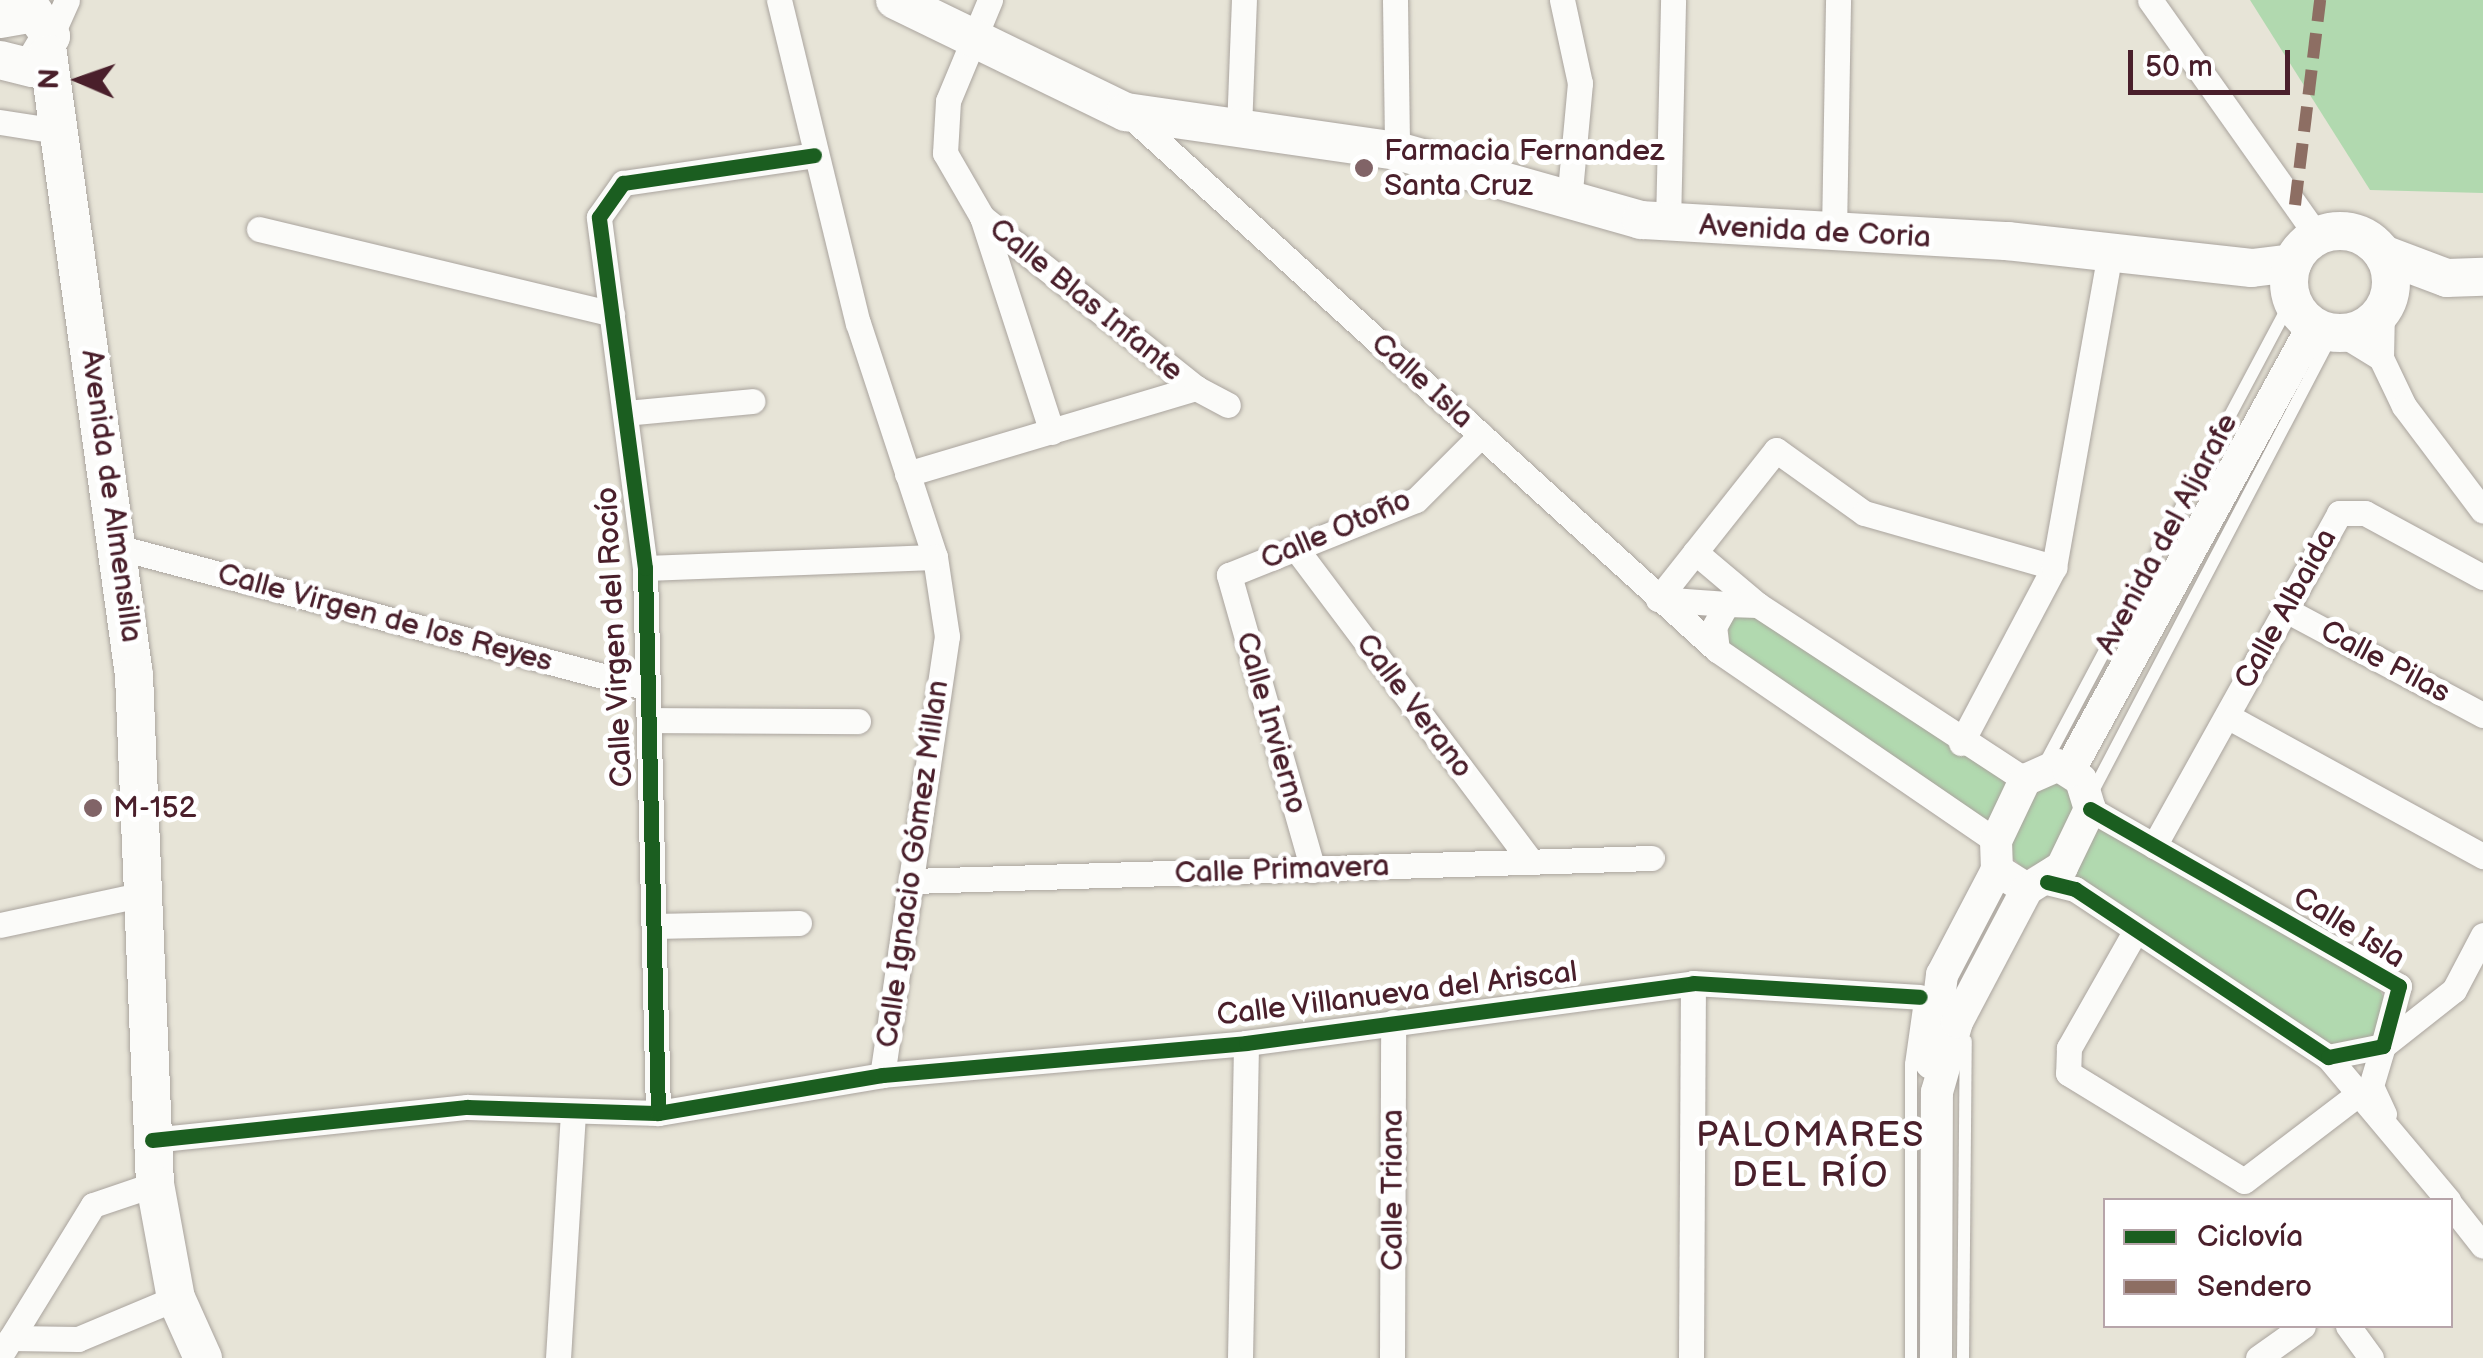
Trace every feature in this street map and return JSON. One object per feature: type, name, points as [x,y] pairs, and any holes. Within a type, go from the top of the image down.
[{"type":"main road","name":"Avenida de Coria","points":[[895,0],[970,42],[1126,112],[1396,151],[1569,202],[1668,224],[2110,252],[2252,268],[2315,298]]},
{"type":"main road","name":"Avenida de Almensilla","points":[[26,26],[55,116],[121,548],[144,894],[155,1184],[176,1298],[203,1358]]},
{"type":"main road","points":[[2346,231],[2383,254],[2465,278],[2385,306],[2315,298],[2346,231]]},
{"type":"main road","points":[[2383,254],[2385,306]]},
{"type":"street","name":"Calle Ignacio Gómez Millan","points":[[152,1140],[467,1107],[573,1114],[658,1112],[882,1076],[947,636],[935,557],[814,156],[779,0]]},
{"type":"street","name":"Calle Blas Infante","points":[[990,0],[948,102],[945,154],[982,217],[1196,388],[1228,405]]},
{"type":"street","points":[[1239,129],[1244,0]]},
{"type":"street","points":[[1395,0],[1396,151]]},
{"type":"street","points":[[1562,0],[1580,83],[1569,202]]},
{"type":"street","points":[[1668,224],[1673,0]]},
{"type":"street","points":[[1834,232],[1838,0]]},
{"type":"street","points":[[2150,0],[2315,298],[2381,358],[2404,406],[2483,510]]},
{"type":"street","name":"Calle Isla","points":[[1126,112],[1658,600],[1717,650],[1996,857]]},
{"type":"street","points":[[0,122],[55,116]]},
{"type":"street","name":"Calle Virgen del Rocío","points":[[658,1112],[645,568],[599,218],[623,183],[814,156]]},
{"type":"street","points":[[982,217],[1052,432]]},
{"type":"street","points":[[260,229],[612,314]]},
{"type":"street","points":[[1961,743],[2054,567],[2110,252]]},
{"type":"street","name":"Avenida del Aljarafe","points":[[1937,1092],[1957,1022],[2038,886],[2063,784],[2315,298]]},
{"type":"street","points":[[2381,358],[2385,306]]},
{"type":"street","name":"Calle Blas Infante","points":[[907,474],[1196,388]]},
{"type":"street","points":[[626,413],[752,401]]},
{"type":"street","name":"Calle Otoño","points":[[1229,575],[1416,500],[1481,435]]},
{"type":"street","points":[[1658,600],[1776,450],[1864,513],[2054,567]]},
{"type":"street","name":"Calle Albaida","points":[[2154,846],[2339,513],[2351,508],[2478,570]]},
{"type":"street","name":"Calle Virgen de los Reyes","points":[[121,548],[648,688]]},
{"type":"street","name":"Calle Verano","points":[[1297,550],[1531,862]]},
{"type":"street","name":"Calle Isla","points":[[1695,552],[1758,605],[1961,743],[2063,784],[2154,846],[2399,986],[2371,1086],[2384,1114]]},
{"type":"street","points":[[645,568],[935,557]]},
{"type":"street","name":"Calle Invierno","points":[[1229,575],[1313,870]]},
{"type":"street","points":[[1658,600],[1758,605]]},
{"type":"street","points":[[1717,650],[1714,627],[1727,604]]},
{"type":"street","name":"Calle Pilas","points":[[2286,610],[2483,715]]},
{"type":"street","points":[[2227,716],[2483,856]]},
{"type":"street","points":[[649,720],[858,721]]},
{"type":"street","name":"Avenida del Aljarafe","points":[[1936,1358],[1937,1092],[1931,1041],[1942,975],[1996,857],[2063,784]]},
{"type":"street","points":[[1996,857],[2038,886],[2136,930],[2328,1057],[2384,1114],[2443,1198]]},
{"type":"street","name":"Calle Primavera","points":[[912,881],[1652,858]]},
{"type":"street","points":[[0,926],[144,894]]},
{"type":"street","points":[[654,926],[799,923]]},
{"type":"street","points":[[2136,930],[2069,1048],[2068,1073],[2244,1181],[2361,1092]]},
{"type":"street","points":[[2328,1057],[2383,1046],[2454,990],[2483,935]]},
{"type":"street","points":[[1691,1358],[1692,983]]},
{"type":"street","name":"Calle Villanueva del Ariscal","points":[[882,1076],[1246,1043],[1692,983],[1920,997]]},
{"type":"street","points":[[2399,986],[2454,990]]},
{"type":"street","name":"Calle Triana","points":[[1392,1358],[1394,1022]]},
{"type":"street","points":[[1240,1358],[1246,1043]]},
{"type":"street","points":[[558,1358],[573,1114]]},
{"type":"street","points":[[155,1184],[93,1205],[8,1331],[78,1339],[176,1298]]},
{"type":"street","points":[[2453,1212],[2483,1246]]},
{"type":"street","points":[[2258,1358],[2299,1328]]},
{"type":"street","points":[[2349,1328],[2371,1358]]},
{"type":"lane","name":"Avenida del Aljarafe","points":[[1911,1358],[1911,1064],[1920,997],[1996,857]]},
{"type":"lane","name":"Avenida del Aljarafe","points":[[1963,1358],[1966,1039],[2038,886]]},
{"type":"green space","points":[[2250,0],[2483,0],[2483,193],[2370,190]]},
{"type":"green space","points":[[1728,616],[1756,617],[2009,778],[1993,824],[1729,648]]},
{"type":"green space","points":[[2054,781],[2068,786],[2076,811],[2058,853],[2025,870],[2007,853],[2027,797]]},
{"type":"green space","points":[[2099,827],[2378,986],[2388,1006],[2379,1034],[2337,1049],[2077,884],[2073,874]]},
{"type":"marked path","points":[[2295,205],[2320,0]]},
{"type":"cycle path","points":[[658,1113],[645,568],[599,217],[623,183],[814,155]]},
{"type":"cycle path","points":[[2047,882],[2075,889],[2328,1057],[2383,1046],[2399,986],[2090,809]]},
{"type":"cycle path","points":[[152,1140],[467,1107],[658,1113],[882,1075],[1246,1043],[1693,983],[1920,997]]},
{"type":"place","name":"Farmacia Fernandez Santa Cruz","points":[[1364,168]]},
{"type":"place","name":"M-152","points":[[93,808]]},
{"type":"district","name":"PALOMARES DEL RÍO","points":[[1811,1156]]}]
